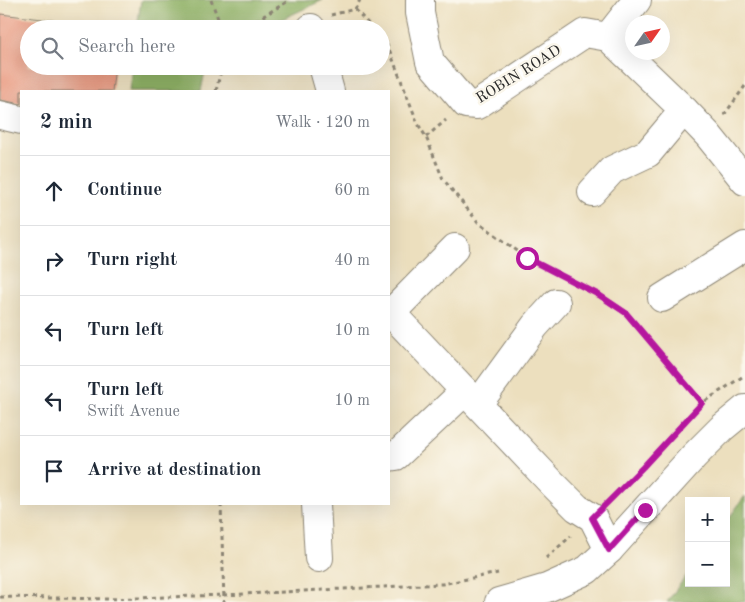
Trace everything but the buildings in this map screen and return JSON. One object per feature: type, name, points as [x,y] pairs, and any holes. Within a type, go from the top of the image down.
[{"type":"street","name":"ROBIN ROAD","points":[[420,0],[420,13],[430,62],[466,104],[477,105],[585,33],[608,38]]},
{"type":"street","points":[[637,0],[608,38],[684,110],[745,181]]},
{"type":"street","points":[[326,75],[330,90]]},
{"type":"street","points":[[592,192],[612,170],[648,153],[684,110]]},
{"type":"street","points":[[0,114],[20,120]]},
{"type":"street","points":[[662,298],[745,246]]},
{"type":"street","points":[[455,248],[390,312],[571,502],[592,518],[609,550]]},
{"type":"street","points":[[390,457],[396,456],[471,397],[556,303]]},
{"type":"street","points":[[499,602],[547,588],[587,570],[609,550],[694,456],[722,428],[745,409]]},
{"type":"street","points":[[316,505],[319,558]]},
{"type":"path","points":[[211,0],[219,20]]},
{"type":"path","points":[[257,20],[290,0]]},
{"type":"path","points":[[327,20],[355,9],[360,0]]},
{"type":"path","points":[[355,9],[365,20]]},
{"type":"path","points":[[390,52],[442,179],[478,222],[527,258],[565,278]]},
{"type":"path","points":[[216,90],[220,75]]},
{"type":"path","points":[[708,136],[745,86]]},
{"type":"path","points":[[573,282],[599,295],[626,313],[702,403]]},
{"type":"path","points":[[545,559],[592,518],[643,467],[702,403],[745,375]]},
{"type":"path","points":[[220,505],[224,602]]},
{"type":"path","points":[[0,597],[108,599],[224,595],[442,584],[500,572]]},
{"type":"green space","points":[[141,0],[323,0],[280,20],[138,20]]},
{"type":"green space","points":[[131,75],[204,75],[201,90],[129,90]]},
{"type":"green space","points":[[745,496],[745,602],[667,602],[685,577],[685,587],[730,587],[730,517]]},
{"type":"route","points":[[527,258],[599,295],[626,313],[702,403],[643,467],[592,518],[609,550],[645,510]]}]
